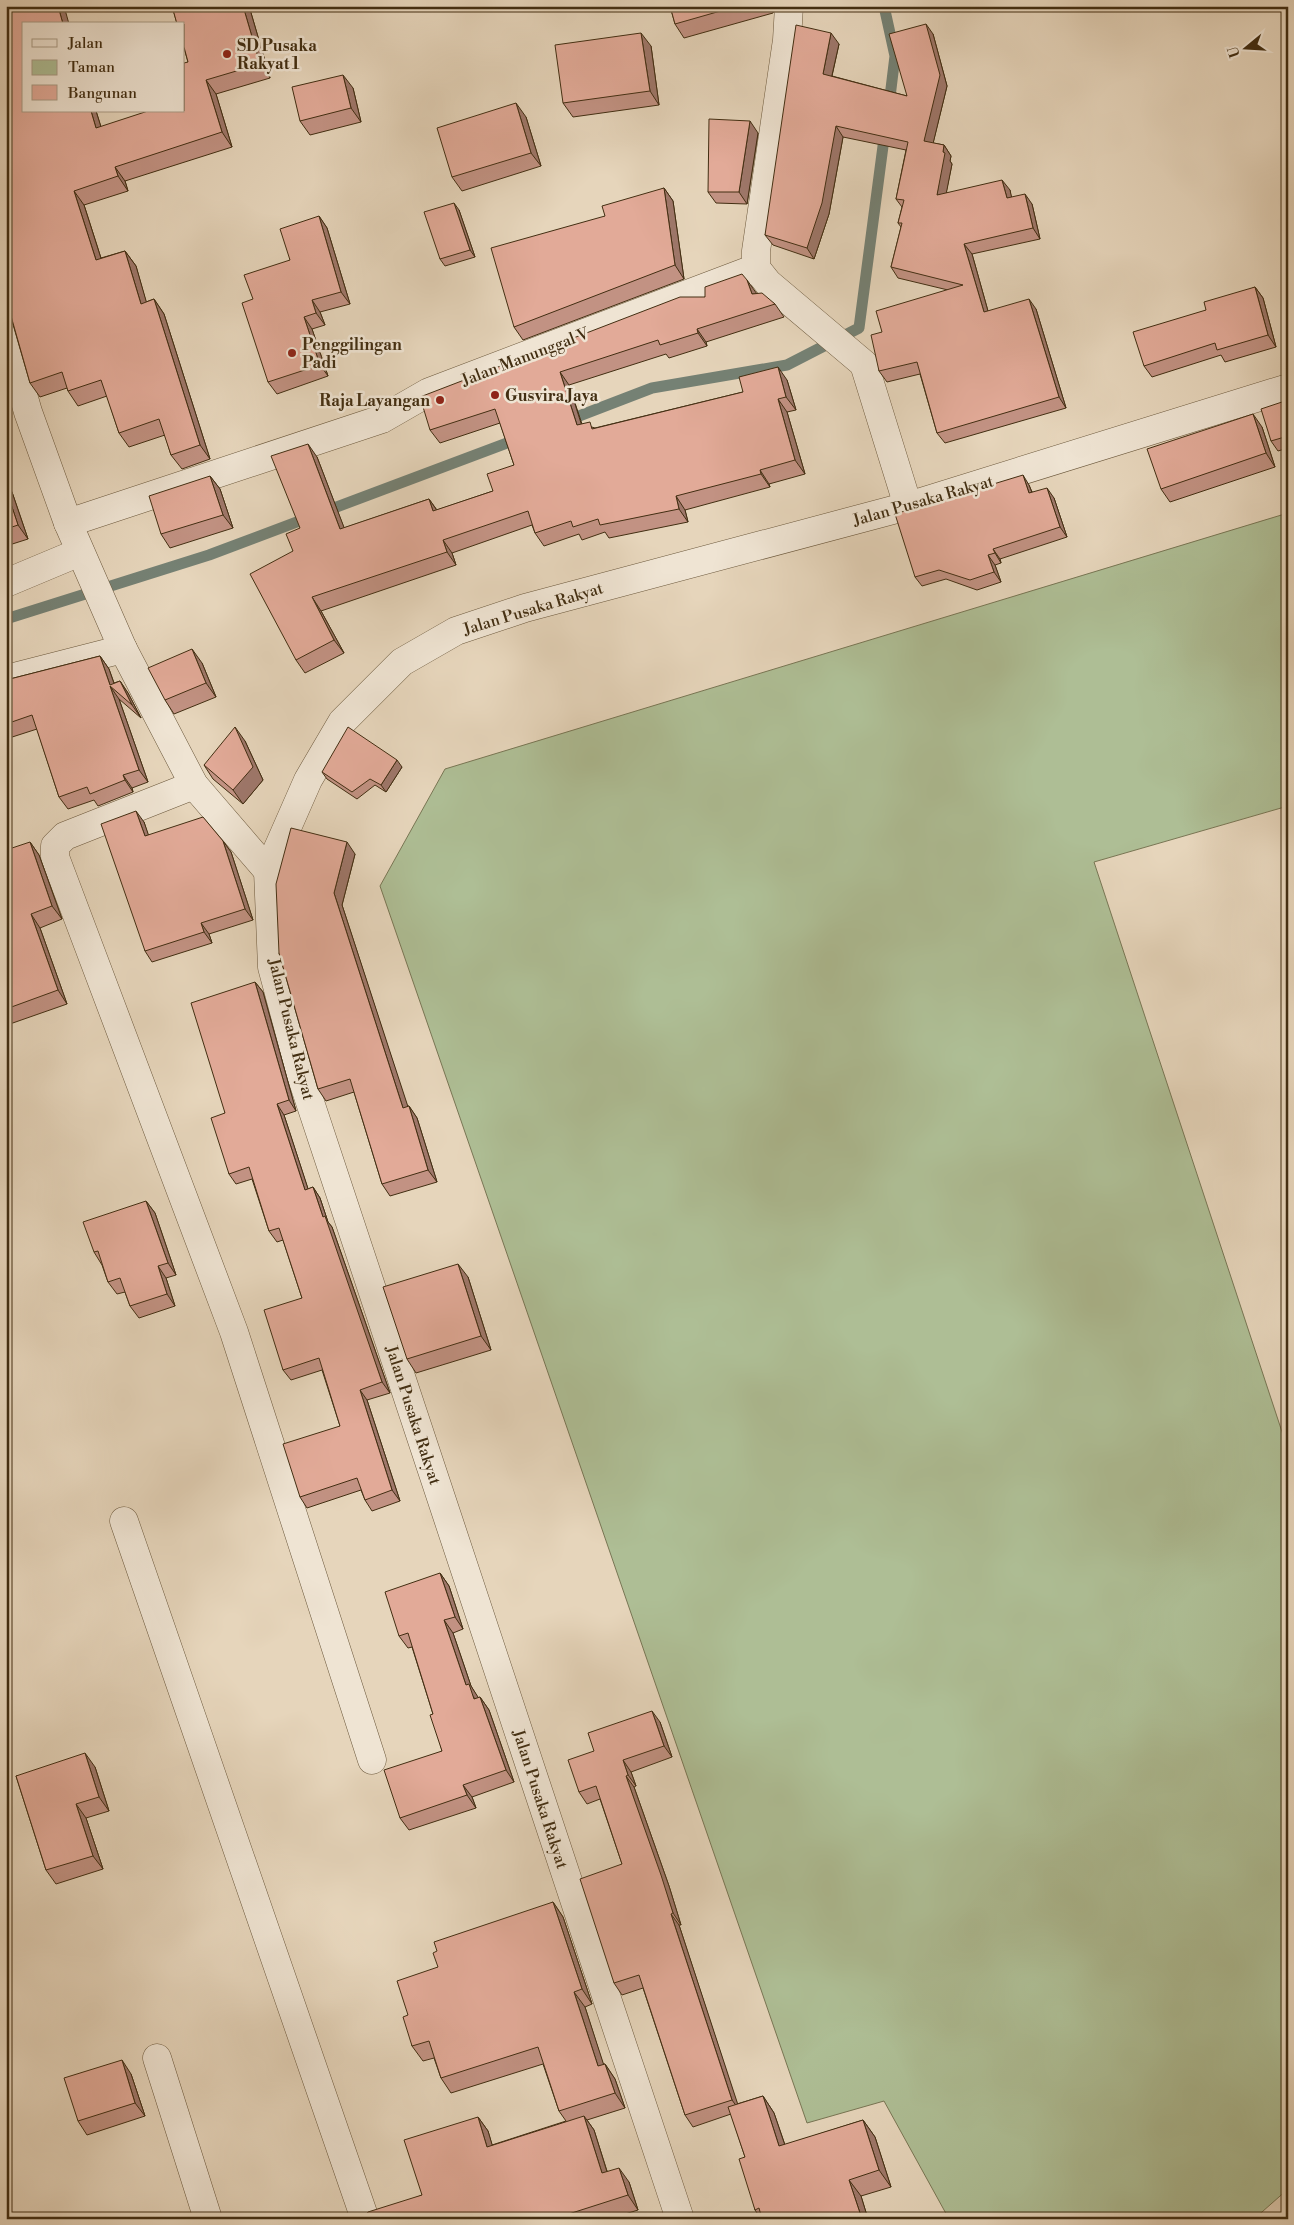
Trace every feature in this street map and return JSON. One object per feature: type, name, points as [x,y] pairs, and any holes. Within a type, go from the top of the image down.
[{"type":"street","points":[[789,6],[787,40],[756,251],[756,268],[768,284],[864,364],[908,506]]},
{"type":"street","name":"Jalan Manunggal V","points":[[68,523],[382,419],[429,392],[756,268]]},
{"type":"street","points":[[6,335],[28,412],[68,523],[119,641],[194,785],[268,871]]},
{"type":"street","name":"Jalan Pusaka Rakyat","points":[[680,2219],[301,1075],[272,967],[268,871],[308,780],[342,722],[402,662],[456,631],[525,608],[908,506],[1288,388]]},
{"type":"street","points":[[6,583],[84,560]]},
{"type":"street","points":[[6,679],[119,641]]},
{"type":"street","points":[[194,785],[65,836],[55,846],[55,858],[234,1332],[372,1760]]},
{"type":"street","points":[[124,1521],[365,2219]]},
{"type":"street","points":[[157,2058],[208,2219]]},
{"type":"green space","points":[[1288,513],[1288,806],[1094,862],[1288,1450],[1288,2189],[1254,2219],[949,2219],[884,2101],[807,2123],[380,886],[445,769]]},
{"type":"building","points":[[6,6],[58,6],[62,22],[22,22],[22,112],[91,112],[96,128],[145,112],[185,112],[185,63],[188,62],[185,51],[185,22],[176,22],[172,6],[243,6],[260,64],[206,80],[222,132],[115,167],[118,176],[74,191],[96,260],[125,251],[141,304],[154,299],[200,445],[171,455],[159,419],[119,433],[101,380],[68,391],[62,372],[30,383],[11,316],[6,309]]},
{"type":"building","points":[[670,6],[738,6],[675,24]]},
{"type":"building","points":[[926,24],[940,75],[924,141],[944,145],[943,152],[945,153],[937,195],[1002,180],[1007,198],[1025,194],[1033,228],[964,244],[984,312],[1029,299],[1059,397],[937,433],[917,362],[879,371],[871,335],[882,332],[876,311],[963,285],[891,267],[902,223],[898,223],[904,200],[896,199],[908,142],[836,126],[822,203],[807,248],[765,235],[796,25],[831,33],[823,74],[907,96],[889,34]]},
{"type":"building","points":[[641,33],[650,91],[563,103],[555,45]]},
{"type":"building","points":[[343,75],[351,108],[300,121],[292,87]]},
{"type":"building","points":[[516,103],[531,153],[452,177],[437,128]]},
{"type":"building","points":[[709,119],[750,121],[739,192],[708,192]]},
{"type":"building","points":[[664,188],[675,265],[514,327],[491,248],[605,216],[602,206]]},
{"type":"building","points":[[454,203],[470,250],[440,259],[424,212]]},
{"type":"building","points":[[319,216],[341,292],[312,300],[316,313],[304,317],[320,365],[268,382],[242,303],[253,299],[244,275],[290,260],[280,229]]},
{"type":"building","points":[[742,274],[747,280],[752,294],[762,293],[775,304],[697,329],[698,333],[660,345],[658,340],[560,372],[577,425],[590,422],[592,429],[743,392],[739,377],[778,367],[786,397],[778,399],[795,460],[760,470],[761,474],[676,496],[679,509],[600,525],[598,519],[573,527],[571,521],[535,533],[528,511],[443,540],[447,552],[312,597],[334,640],[296,660],[250,574],[293,551],[286,534],[300,528],[271,456],[308,444],[340,529],[429,499],[433,511],[493,491],[487,474],[514,465],[495,409],[430,430],[420,397],[680,297],[705,297],[705,287]]},
{"type":"building","points":[[1255,287],[1268,335],[1217,350],[1215,343],[1144,366],[1133,332],[1206,310],[1204,302]]},
{"type":"building","points":[[1288,400],[1288,436],[1271,441],[1261,409]]},
{"type":"building","points":[[1253,414],[1266,453],[1161,489],[1147,449]]},
{"type":"building","points":[[1023,475],[1029,493],[1047,488],[1060,527],[993,549],[995,553],[988,555],[994,572],[970,580],[939,570],[915,577],[895,514]]},
{"type":"building","points":[[210,476],[223,515],[161,534],[149,496]]},
{"type":"building","points":[[6,489],[18,525],[6,529]]},
{"type":"building","points":[[192,649],[206,683],[165,700],[148,668]]},
{"type":"building","points":[[100,656],[110,685],[120,681],[132,705],[110,686],[139,770],[123,775],[125,780],[90,794],[87,787],[59,797],[32,715],[6,724],[6,680]]},
{"type":"building","points":[[235,727],[253,767],[233,790],[204,765]]},
{"type":"building","points":[[348,727],[397,760],[381,785],[370,779],[352,792],[322,772]]},
{"type":"building","points":[[136,811],[145,836],[203,817],[223,841],[245,909],[201,923],[204,932],[145,951],[101,824]]},
{"type":"building","points":[[291,828],[347,842],[334,893],[403,1108],[409,1106],[428,1170],[382,1184],[350,1079],[318,1089],[279,953],[276,884]]},
{"type":"building","points":[[30,842],[52,906],[31,914],[58,990],[6,1009],[6,957],[10,956],[6,945],[6,850]]},
{"type":"building","points":[[255,982],[289,1100],[277,1104],[305,1190],[313,1187],[323,1217],[325,1216],[382,1382],[360,1390],[392,1490],[365,1500],[357,1478],[300,1497],[283,1444],[340,1426],[319,1358],[283,1370],[264,1310],[302,1298],[279,1228],[269,1231],[249,1167],[229,1174],[211,1118],[225,1113],[191,1003]]},
{"type":"building","points":[[146,1201],[168,1263],[158,1266],[167,1294],[130,1306],[120,1278],[108,1282],[98,1251],[94,1252],[83,1222]]},
{"type":"building","points":[[458,1264],[481,1336],[407,1359],[383,1287]]},
{"type":"building","points":[[440,1573],[455,1617],[444,1620],[466,1685],[469,1684],[474,1699],[480,1697],[506,1770],[463,1785],[467,1795],[400,1818],[384,1770],[442,1751],[430,1715],[433,1714],[408,1633],[399,1636],[385,1592]]},
{"type":"building","points":[[652,1711],[664,1746],[623,1760],[628,1775],[626,1776],[661,1875],[673,1913],[671,1914],[732,2100],[685,2115],[639,1975],[614,1983],[580,1879],[622,1864],[596,1786],[579,1792],[568,1760],[594,1751],[588,1733]]},
{"type":"building","points":[[85,1753],[99,1797],[76,1804],[93,1856],[46,1870],[16,1776]]},
{"type":"building","points":[[553,1902],[582,1989],[574,1992],[598,2066],[605,2064],[615,2093],[559,2111],[538,2047],[441,2078],[429,2041],[412,2046],[403,2017],[408,2015],[397,1981],[438,1967],[433,1953],[437,1951],[434,1942]]},
{"type":"building","points":[[122,2060],[135,2103],[78,2121],[64,2078]]},
{"type":"building","points":[[763,2096],[779,2146],[863,2120],[879,2170],[849,2180],[862,2219],[762,2219],[759,2208],[755,2210],[739,2159],[745,2157],[728,2107]]},
{"type":"building","points":[[584,2116],[602,2173],[619,2168],[628,2195],[553,2219],[365,2219],[368,2212],[422,2195],[404,2140],[478,2117],[487,2147]]},
{"type":"waterway","points":[[884,6],[895,56],[889,105]]},
{"type":"waterway","points":[[566,421],[652,388],[787,365],[859,328],[885,131]]},
{"type":"waterway","points":[[6,619],[209,555],[520,438]]},
{"type":"place","name":"SD Pusaka Rakyat 1","points":[[227,54]]},
{"type":"place","name":"Penggilingan Padi","points":[[292,353]]},
{"type":"place","name":"Gusvira Jaya","points":[[495,395]]},
{"type":"place","name":"Raja Layangan","points":[[440,400]]}]
